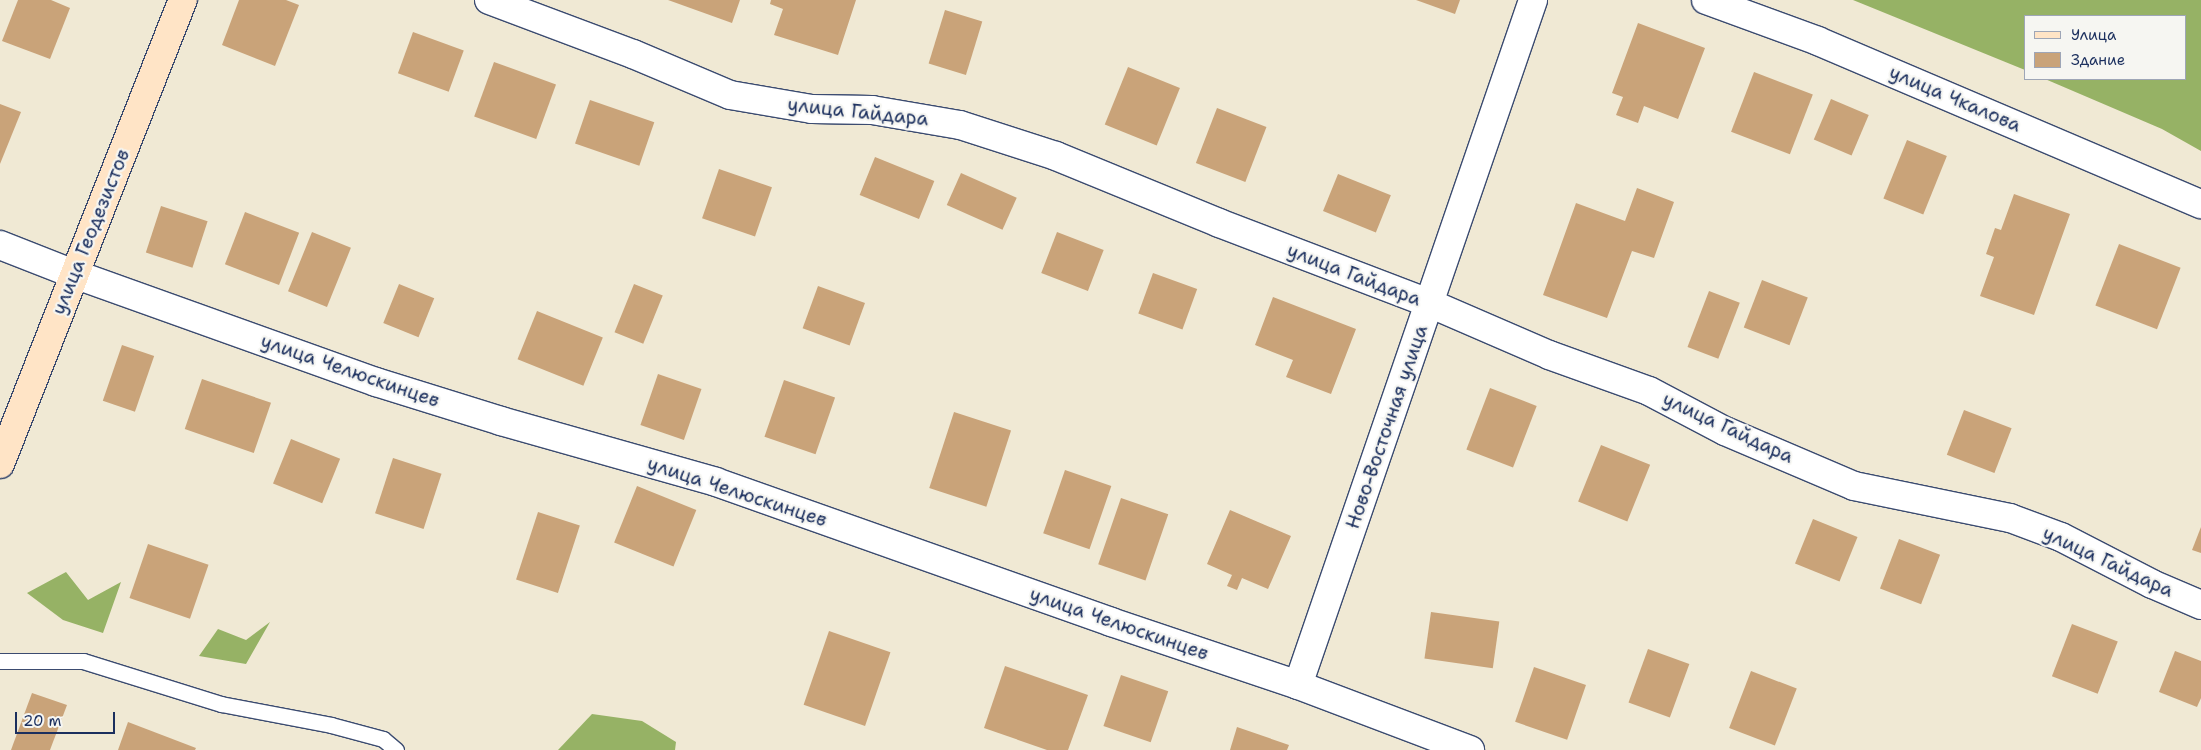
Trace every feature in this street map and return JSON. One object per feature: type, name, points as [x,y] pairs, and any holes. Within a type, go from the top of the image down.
[{"type":"street","name":"улица Геодезистов","points":[[0,464],[183,0]]},
{"type":"street","name":"улица Гайдара","points":[[489,0],[633,54],[730,95],[812,109],[872,110],[960,125],[1047,153],[1219,223],[1429,303],[1549,356],[1648,391],[1725,430],[1854,486],[2010,518],[2061,537],[2152,584],[2201,606]]},
{"type":"street","name":"Ново-Восточная улица","points":[[1298,684],[1533,0]]},
{"type":"street","name":"улица Чкалова","points":[[1706,0],[1818,41],[2201,204]]},
{"type":"street","name":"улица Челюскинцев","points":[[0,245],[74,274],[385,385],[501,421],[716,482],[1111,622],[1298,684],[1470,750]]},
{"type":"lane","points":[[0,661],[83,661],[221,704],[331,725],[383,739],[396,750]]},
{"type":"green space","points":[[1853,0],[2201,0],[2201,151],[2162,129],[2047,80],[2186,80],[2186,15],[2024,15],[2024,70]]},
{"type":"green space","points":[[66,572],[88,600],[121,582],[103,633],[63,620],[27,593]]},
{"type":"green space","points":[[270,622],[246,664],[199,656],[218,629],[246,640]]},
{"type":"green space","points":[[592,714],[642,721],[676,742],[675,750],[558,750]]},
{"type":"building","points":[[18,0],[51,0],[70,8],[50,59],[2,41]]},
{"type":"building","points":[[239,0],[286,0],[299,5],[275,66],[222,45]]},
{"type":"building","points":[[668,0],[740,0],[732,23]]},
{"type":"building","points":[[771,0],[856,0],[838,55],[774,35],[783,9],[770,4]]},
{"type":"building","points":[[1416,0],[1460,0],[1455,14]]},
{"type":"building","points":[[945,10],[982,21],[966,75],[929,64]]},
{"type":"building","points":[[1638,23],[1705,48],[1678,119],[1644,106],[1638,123],[1616,115],[1623,97],[1612,93]]},
{"type":"building","points":[[413,32],[464,50],[449,92],[398,73]]},
{"type":"building","points":[[494,62],[556,85],[536,139],[474,117]]},
{"type":"building","points":[[1128,67],[1180,88],[1157,145],[1105,124]]},
{"type":"building","points":[[1754,72],[1813,95],[1790,154],[1731,132]]},
{"type":"building","points":[[1831,99],[1869,115],[1852,156],[1814,140]]},
{"type":"building","points":[[590,100],[654,122],[639,166],[575,143]]},
{"type":"building","points":[[0,104],[21,112],[0,164]]},
{"type":"building","points":[[1217,108],[1266,127],[1245,182],[1196,163]]},
{"type":"building","points":[[1907,140],[1947,156],[1923,215],[1883,198]]},
{"type":"building","points":[[875,157],[934,181],[919,219],[860,195]]},
{"type":"building","points":[[719,169],[772,187],[755,236],[702,218]]},
{"type":"building","points":[[961,173],[1017,198],[1002,230],[947,205]]},
{"type":"building","points":[[1338,174],[1391,195],[1376,232],[1323,211]]},
{"type":"building","points":[[1637,188],[1674,202],[1654,258],[1632,251],[1607,318],[1543,295],[1576,203],[1625,221]]},
{"type":"building","points":[[2014,194],[2070,214],[2034,315],[1980,296],[1994,257],[1986,254],[1995,228],[2001,230]]},
{"type":"building","points":[[161,206],[208,221],[192,268],[146,253]]},
{"type":"building","points":[[245,212],[299,233],[279,285],[225,264]]},
{"type":"building","points":[[312,232],[351,248],[327,307],[288,291]]},
{"type":"building","points":[[1057,232],[1104,250],[1088,291],[1041,273]]},
{"type":"building","points":[[2119,244],[2181,268],[2157,329],[2095,306]]},
{"type":"building","points":[[1153,273],[1197,289],[1182,329],[1138,313]]},
{"type":"building","points":[[1762,280],[1808,298],[1789,345],[1744,328]]},
{"type":"building","points":[[399,284],[434,298],[418,337],[383,323]]},
{"type":"building","points":[[634,284],[663,296],[643,344],[615,332]]},
{"type":"building","points":[[818,286],[865,303],[850,345],[803,328]]},
{"type":"building","points":[[1709,291],[1740,303],[1718,359],[1687,347]]},
{"type":"building","points":[[1273,297],[1356,329],[1331,394],[1286,377],[1293,360],[1255,345]]},
{"type":"building","points":[[537,311],[603,338],[583,386],[518,359]]},
{"type":"building","points":[[122,345],[154,356],[135,412],[103,401]]},
{"type":"building","points":[[658,374],[701,389],[684,440],[640,425]]},
{"type":"building","points":[[202,379],[271,403],[254,453],[185,429]]},
{"type":"building","points":[[784,380],[835,398],[816,454],[764,437]]},
{"type":"building","points":[[1490,388],[1537,406],[1513,468],[1466,450]]},
{"type":"building","points":[[1964,410],[2012,428],[1994,473],[1947,455]]},
{"type":"building","points":[[954,412],[1011,431],[986,507],[929,488]]},
{"type":"building","points":[[291,439],[340,459],[322,503],[273,484]]},
{"type":"building","points":[[1601,445],[1650,465],[1627,521],[1578,502]]},
{"type":"building","points":[[393,458],[442,474],[424,529],[375,513]]},
{"type":"building","points":[[1065,470],[1111,486],[1090,549],[1043,533]]},
{"type":"building","points":[[637,486],[696,510],[673,567],[614,543]]},
{"type":"building","points":[[1121,498],[1168,514],[1145,580],[1098,564]]},
{"type":"building","points":[[1230,510],[1291,536],[1268,589],[1242,578],[1237,590],[1227,586],[1232,575],[1207,564]]},
{"type":"building","points":[[538,512],[580,526],[558,593],[516,580]]},
{"type":"building","points":[[1813,519],[1858,537],[1840,581],[1795,564]]},
{"type":"building","points":[[2201,527],[2201,553],[2192,550]]},
{"type":"building","points":[[1899,539],[1940,555],[1921,604],[1880,588]]},
{"type":"building","points":[[148,544],[209,565],[190,619],[129,598]]},
{"type":"building","points":[[1431,612],[1499,622],[1493,668],[1424,659]]},
{"type":"building","points":[[2072,624],[2118,642],[2098,694],[2052,676]]},
{"type":"building","points":[[829,631],[890,652],[865,726],[804,705]]},
{"type":"building","points":[[1648,649],[1689,664],[1670,718],[1629,703]]},
{"type":"building","points":[[2175,651],[2201,661],[2201,698],[2197,707],[2159,692]]},
{"type":"building","points":[[1005,666],[1088,695],[1068,750],[1047,750],[984,728]]},
{"type":"building","points":[[1534,667],[1586,685],[1567,740],[1515,722]]},
{"type":"building","points":[[1751,671],[1797,689],[1775,746],[1729,728]]},
{"type":"building","points":[[1121,675],[1168,691],[1151,742],[1103,726]]},
{"type":"building","points":[[32,693],[67,705],[50,750],[11,750]]},
{"type":"building","points":[[128,722],[196,748],[195,750],[118,750]]},
{"type":"building","points":[[1237,727],[1289,745],[1287,750],[1230,750]]}]
